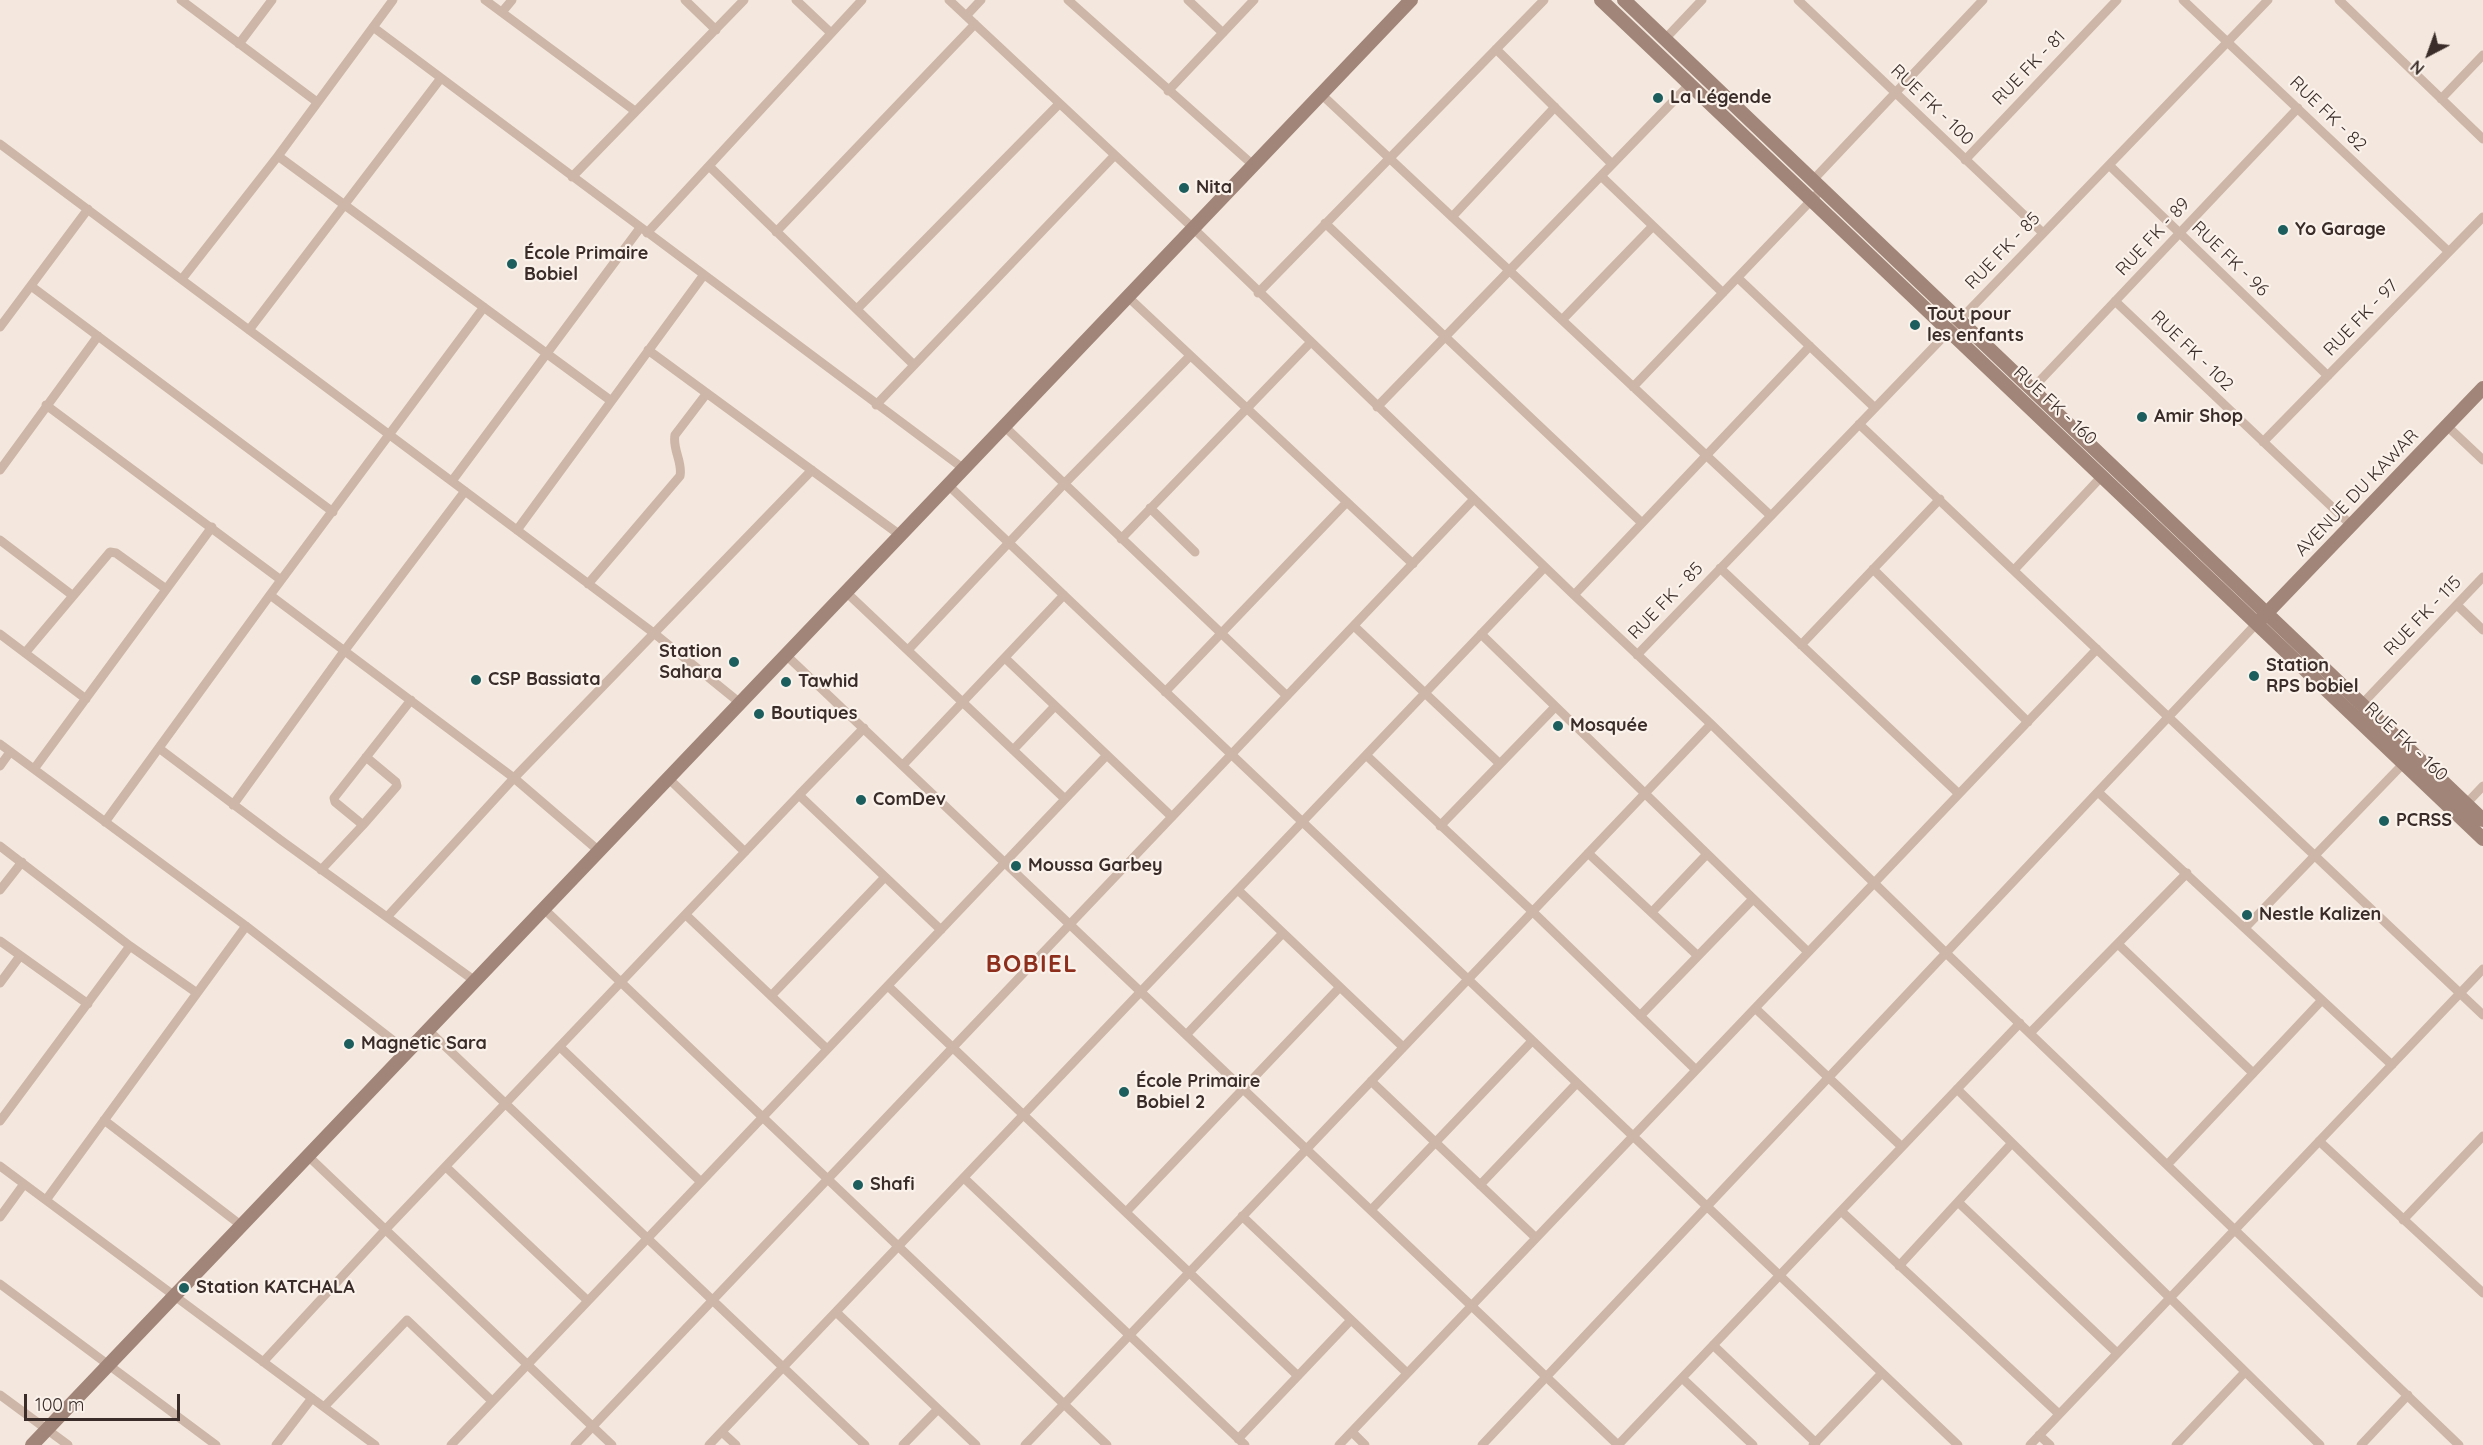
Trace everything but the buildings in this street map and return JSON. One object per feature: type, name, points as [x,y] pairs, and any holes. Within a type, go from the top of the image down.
[{"type":"main road","points":[[32,1445],[1411,0]]},
{"type":"main road","name":"RUE FK - 160","points":[[1601,0],[2483,839]]},
{"type":"main road","name":"RUE FK - 160","points":[[1624,0],[2483,820]]},
{"type":"main road","name":"AVENUE DU KAWAR","points":[[2257,623],[2483,388]]},
{"type":"street","points":[[181,0],[317,102]]},
{"type":"street","points":[[239,44],[272,0]]},
{"type":"street","points":[[182,279],[278,156],[393,0]]},
{"type":"street","points":[[485,0],[635,111]]},
{"type":"street","points":[[502,12],[512,0]]},
{"type":"street","points":[[685,0],[716,30]]},
{"type":"street","points":[[572,177],[744,0]]},
{"type":"street","points":[[796,0],[831,33]]},
{"type":"street","points":[[452,481],[547,352],[643,230],[708,165],[862,0]]},
{"type":"street","points":[[949,0],[1193,228],[1310,343],[1711,724],[2030,1034],[2459,1445]]},
{"type":"street","points":[[966,16],[981,0]]},
{"type":"street","points":[[1068,0],[1253,165]]},
{"type":"street","points":[[1188,0],[1223,33]]},
{"type":"street","points":[[1168,91],[1254,0]]},
{"type":"street","points":[[1258,292],[1544,0]]},
{"type":"street","points":[[1665,39],[1702,0]]},
{"type":"street","name":"RUE FK - 100","points":[[1798,0],[2043,233]]},
{"type":"street","points":[[1634,387],[1812,201],[1818,184],[1895,93],[1983,0]]},
{"type":"street","name":"RUE FK - 81","points":[[1965,160],[2117,0]]},
{"type":"street","name":"RUE FK - 82","points":[[2184,0],[2449,252]]},
{"type":"street","name":"RUE FK - 85","points":[[1637,655],[2268,0]]},
{"type":"street","points":[[2339,0],[2483,139]]},
{"type":"street","points":[[776,232],[975,24]]},
{"type":"street","points":[[372,27],[963,469]]},
{"type":"street","points":[[1496,49],[1612,164]]},
{"type":"street","points":[[2441,99],[2483,56]]},
{"type":"street","points":[[249,330],[441,78]]},
{"type":"street","points":[[1377,406],[1689,85]]},
{"type":"street","points":[[1321,94],[1771,516]]},
{"type":"street","points":[[857,309],[1059,104]]},
{"type":"street","points":[[1452,217],[1555,107]]},
{"type":"street","name":"RUE FK - 89","points":[[2032,389],[2298,108]]},
{"type":"street","points":[[0,144],[655,634],[740,703]]},
{"type":"street","points":[[278,156],[610,400]]},
{"type":"street","points":[[876,405],[1114,156]]},
{"type":"street","points":[[708,165],[914,365]]},
{"type":"street","name":"RUE FK - 96","points":[[2109,165],[2328,376]]},
{"type":"street","points":[[1601,176],[1723,293]]},
{"type":"street","points":[[0,327],[88,209]]},
{"type":"street","name":"RUE FK - 97","points":[[2263,442],[2483,217]]},
{"type":"street","points":[[1325,223],[1642,523]]},
{"type":"street","points":[[1562,320],[1653,226]]},
{"type":"street","points":[[517,530],[703,276]]},
{"type":"street","points":[[1738,278],[1875,408]]},
{"type":"street","points":[[31,286],[333,512]]},
{"type":"street","points":[[1128,297],[1413,564]]},
{"type":"street","name":"RUE FK - 102","points":[[2115,301],[2351,525]]},
{"type":"street","points":[[105,822],[484,307]]},
{"type":"street","points":[[0,470],[98,336]]},
{"type":"street","points":[[1121,539],[1310,343]]},
{"type":"street","points":[[1574,595],[1810,346]]},
{"type":"street","points":[[648,350],[900,535]]},
{"type":"street","points":[[908,650],[1064,484],[1190,356]]},
{"type":"street","points":[[588,584],[680,476],[675,435],[707,393]]},
{"type":"street","points":[[46,405],[281,580]]},
{"type":"street","points":[[1859,424],[2483,1015]]},
{"type":"street","points":[[1004,426],[1287,696]]},
{"type":"street","points":[[2447,426],[2483,460]]},
{"type":"street","points":[[387,917],[514,778],[812,470]]},
{"type":"street","points":[[2014,570],[2102,476]]},
{"type":"street","points":[[948,485],[1958,1445]]},
{"type":"street","points":[[234,805],[345,650],[465,491]]},
{"type":"street","points":[[575,1445],[1474,499]]},
{"type":"street","points":[[1801,645],[1940,499]]},
{"type":"street","points":[[1165,692],[1347,502]]},
{"type":"street","points":[[1150,508],[1195,552]]},
{"type":"street","points":[[34,770],[212,527]]},
{"type":"street","points":[[0,540],[72,595]]},
{"type":"street","points":[[25,653],[72,595],[112,551],[166,589]]},
{"type":"street","points":[[709,1445],[1545,567]]},
{"type":"street","points":[[1720,568],[1959,794]]},
{"type":"street","points":[[1873,569],[2028,722]]},
{"type":"street","name":"RUE FK - 115","points":[[2362,704],[2483,577]]},
{"type":"street","points":[[846,592],[1065,799]]},
{"type":"street","points":[[270,595],[514,778],[599,851]]},
{"type":"street","points":[[903,765],[1064,596]]},
{"type":"street","points":[[2457,605],[2483,630]]},
{"type":"street","points":[[1482,1445],[2257,623]]},
{"type":"street","points":[[1354,626],[1500,764]]},
{"type":"street","points":[[0,634],[86,699]]},
{"type":"street","points":[[1481,634],[1808,952]]},
{"type":"street","points":[[1339,1445],[2097,649]]},
{"type":"street","points":[[786,655],[1618,1445],[2020,1023]]},
{"type":"street","points":[[1005,658],[1172,817]]},
{"type":"street","points":[[363,825],[333,801],[411,700]]},
{"type":"street","points":[[1013,750],[1055,706]]},
{"type":"street","points":[[1440,826],[1556,707]]},
{"type":"street","points":[[1025,1445],[1711,724]]},
{"type":"street","points":[[263,1362],[864,728]]},
{"type":"street","points":[[0,744],[246,927],[408,1052]]},
{"type":"street","points":[[160,749],[321,870],[475,981]]},
{"type":"street","points":[[0,766],[10,752]]},
{"type":"street","points":[[451,1445],[1107,755]]},
{"type":"street","points":[[1366,755],[1696,1070]]},
{"type":"street","points":[[321,870],[397,786],[396,782],[366,757]]},
{"type":"street","points":[[2245,928],[2403,764]]},
{"type":"street","points":[[668,778],[745,852]]},
{"type":"street","points":[[2466,804],[2483,786]]},
{"type":"street","points":[[2098,792],[2392,1065]]},
{"type":"street","points":[[799,795],[941,930]]},
{"type":"street","points":[[0,846],[130,946],[197,993]]},
{"type":"street","points":[[1588,853],[1698,956]]},
{"type":"street","points":[[1652,912],[1707,854]]},
{"type":"street","points":[[0,890],[22,862]]},
{"type":"street","points":[[2030,1034],[2187,873]]},
{"type":"street","points":[[771,996],[885,877]]},
{"type":"street","points":[[1238,890],[1403,1047]]},
{"type":"street","points":[[1640,1016],[1754,899]]},
{"type":"street","points":[[544,909],[1107,1445]]},
{"type":"street","points":[[686,915],[827,1049]]},
{"type":"street","points":[[46,1200],[246,927]]},
{"type":"street","points":[[1186,1035],[1283,933]]},
{"type":"street","points":[[0,941],[88,1004]]},
{"type":"street","points":[[2118,944],[2253,1074]]},
{"type":"street","points":[[0,1121],[130,946]]},
{"type":"street","points":[[0,983],[20,956]]},
{"type":"street","points":[[2030,1445],[2483,969]]},
{"type":"street","points":[[888,986],[1298,1376]]},
{"type":"street","points":[[1126,1212],[1340,987]]},
{"type":"street","points":[[2167,1165],[2322,1000]]},
{"type":"street","points":[[1755,1008],[1827,1079],[1902,1147]]},
{"type":"street","points":[[428,1030],[864,1445]]},
{"type":"street","points":[[1371,1210],[1532,1041]]},
{"type":"street","points":[[560,1047],[701,1182]]},
{"type":"street","points":[[1371,1081],[1536,1238]]},
{"type":"street","points":[[1480,1185],[1577,1083]]},
{"type":"street","points":[[1957,1089],[2320,1445]]},
{"type":"street","points":[[104,1120],[242,1226]]},
{"type":"street","points":[[2319,1141],[2483,1293]]},
{"type":"street","points":[[1899,1266],[2012,1143]]},
{"type":"street","points":[[2403,1220],[2481,1143]]},
{"type":"street","points":[[308,1156],[612,1445]]},
{"type":"street","points":[[0,1166],[375,1445]]},
{"type":"street","points":[[446,1167],[588,1301]]},
{"type":"street","points":[[964,1178],[1241,1442],[1298,1376],[1351,1320]]},
{"type":"street","points":[[0,1216],[24,1184]]},
{"type":"street","points":[[1958,1202],[2117,1353]]},
{"type":"street","points":[[1841,1211],[2059,1414]]},
{"type":"street","points":[[1242,1216],[1407,1373]]},
{"type":"street","points":[[0,1284],[216,1445]]},
{"type":"street","points":[[836,1312],[976,1445]]},
{"type":"street","points":[[324,1407],[407,1320],[492,1401]]},
{"type":"street","points":[[1713,1345],[1814,1444],[1882,1373]]},
{"type":"street","points":[[2176,1445],[2245,1372]]},
{"type":"street","points":[[1682,1378],[1753,1445]]},
{"type":"street","points":[[0,1395],[68,1445]]},
{"type":"street","points":[[2361,1445],[2408,1395]]},
{"type":"street","points":[[276,1445],[312,1398]]},
{"type":"street","points":[[903,1445],[938,1408]]},
{"type":"street","points":[[722,1432],[736,1445]]},
{"type":"street","points":[[1352,1432],[1365,1445]]},
{"type":"street","points":[[2039,1435],[2050,1445]]},
{"type":"place","name":"La Légende","points":[[1658,98]]},
{"type":"place","name":"Nita","points":[[1184,188]]},
{"type":"place","name":"Yo Garage","points":[[2283,230]]},
{"type":"place","name":"École Primaire Bobiel","points":[[512,264]]},
{"type":"place","name":"Tout pour les enfants","points":[[1915,325]]},
{"type":"place","name":"Amir Shop","points":[[2142,417]]},
{"type":"place","name":"Station Sahara","points":[[734,662]]},
{"type":"place","name":"Station RPS bobiel","points":[[2254,676]]},
{"type":"place","name":"CSP Bassiata","points":[[476,680]]},
{"type":"place","name":"Tawhid","points":[[786,682]]},
{"type":"place","name":"Boutiques","points":[[759,714]]},
{"type":"place","name":"Mosquée","points":[[1558,726]]},
{"type":"place","name":"ComDev","points":[[861,800]]},
{"type":"place","name":"PCRSS","points":[[2384,821]]},
{"type":"place","name":"Moussa Garbey","points":[[1016,866]]},
{"type":"place","name":"Nestle Kalizen","points":[[2247,915]]},
{"type":"place","name":"Magnetic Sara","points":[[349,1044]]},
{"type":"place","name":"École Primaire Bobiel 2","points":[[1124,1092]]},
{"type":"place","name":"Shafi","points":[[858,1185]]},
{"type":"place","name":"Station KATCHALA","points":[[184,1288]]},
{"type":"district","name":"BOBIEL","points":[[1032,965]]}]
